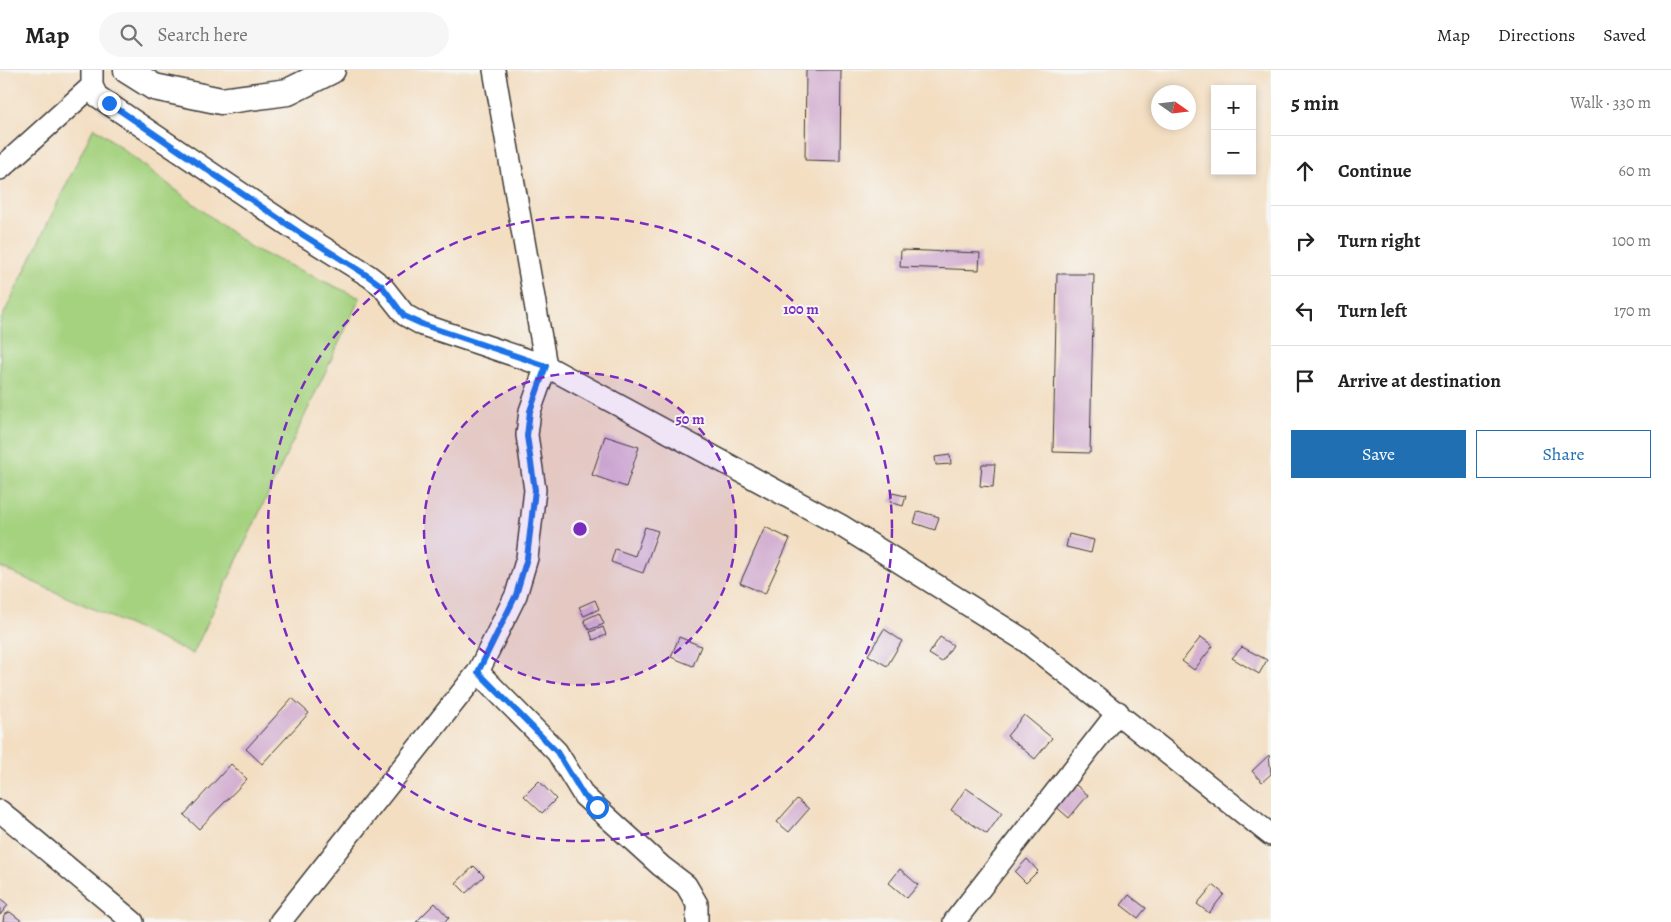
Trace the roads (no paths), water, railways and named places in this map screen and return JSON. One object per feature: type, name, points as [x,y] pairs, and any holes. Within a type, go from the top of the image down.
[{"type":"street","points":[[127,70],[154,87],[221,101],[288,92],[332,70]]},
{"type":"street","points":[[280,922],[478,672],[516,595],[527,558],[535,490],[527,436],[530,411],[546,366],[494,70]]},
{"type":"street","points":[[0,169],[92,78],[97,96],[382,286],[404,316],[424,325],[546,366],[840,525],[1024,640],[1118,712],[1271,835]]},
{"type":"street","points":[[478,672],[557,752],[584,796],[661,866],[686,885],[697,904],[697,922]]},
{"type":"street","points":[[954,922],[1118,712]]},
{"type":"street","points":[[0,810],[133,922]]}]
